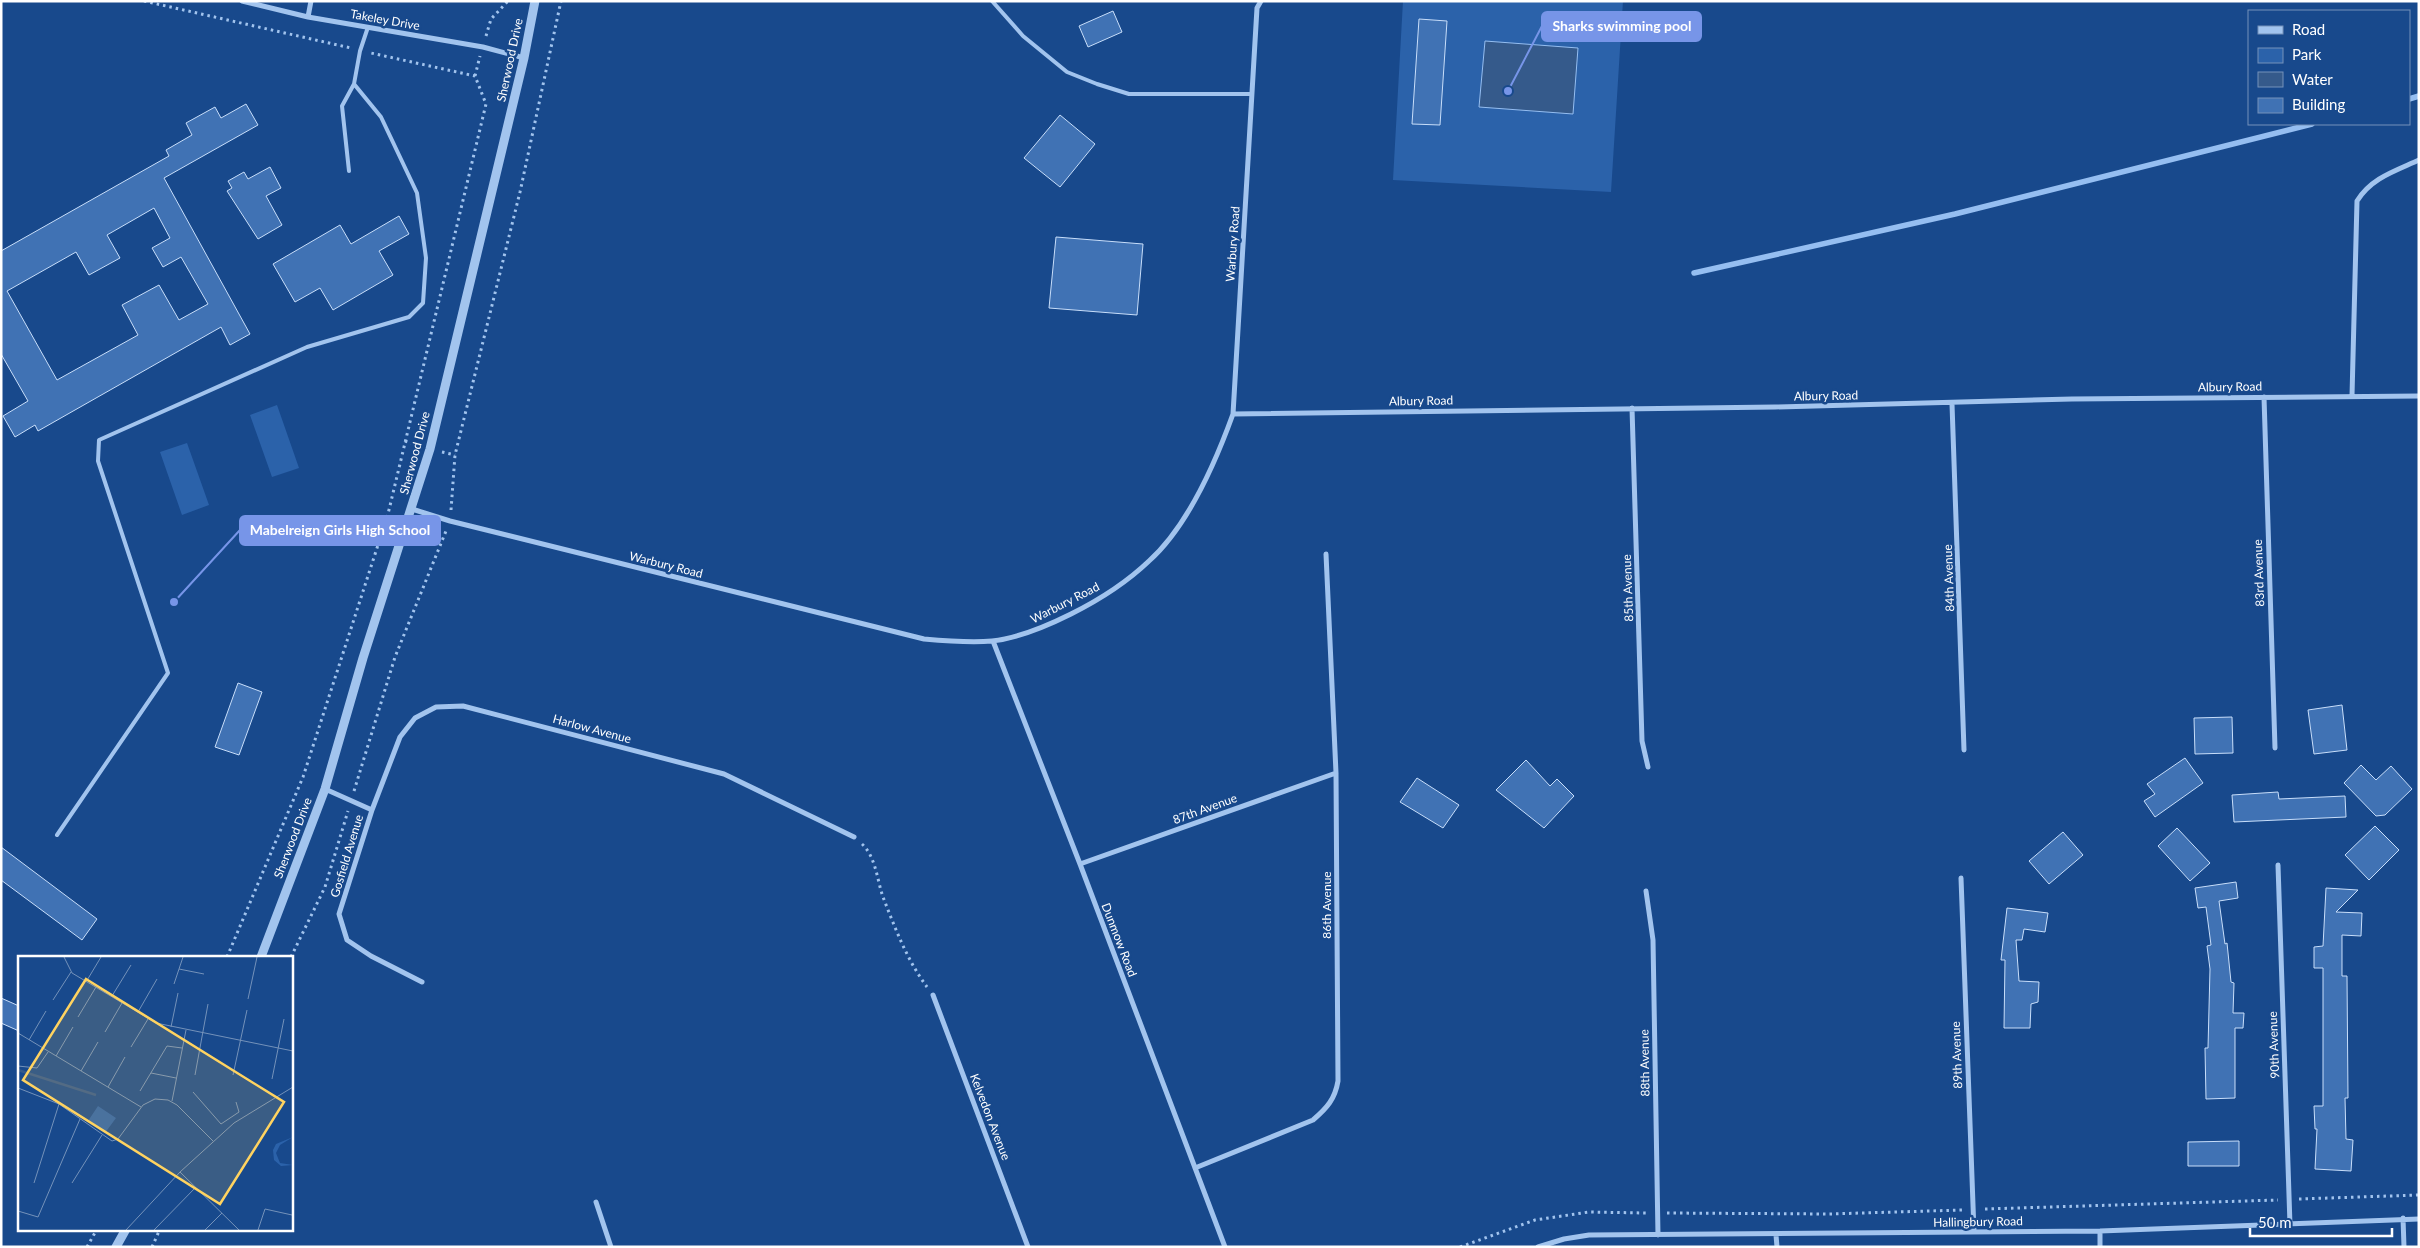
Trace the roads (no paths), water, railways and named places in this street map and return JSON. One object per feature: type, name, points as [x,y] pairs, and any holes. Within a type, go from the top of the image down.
[{"type":"street","name":"Takeley Drive","points":[[242,1],[308,17],[483,47],[524,58]]},
{"type":"street","points":[[308,17],[311,1]]},
{"type":"street","name":"Sherwood Drive","points":[[261,956],[325,788],[363,658],[430,449],[524,58],[535,1]]},
{"type":"street","name":"Warbury Road","points":[[412,509],[450,521],[924,639],[993,641],[1034,630],[1091,604],[1151,560],[1173,533],[1199,492],[1222,446],[1233,414],[1257,8],[1261,1]]},
{"type":"street","points":[[2352,396],[2357,201],[2364,188],[2384,176],[2419,160]]},
{"type":"street","name":"Albury Road","points":[[1233,414],[1952,404],[2072,399],[2264,396],[2419,396]]},
{"type":"street","name":"83rd Avenue","points":[[2264,396],[2274,748]]},
{"type":"street","name":"84th Avenue","points":[[1952,404],[1963,671],[1964,750]]},
{"type":"street","name":"85th Avenue","points":[[1632,408],[1642,741],[1648,768]]},
{"type":"street","name":"86th Avenue","points":[[1195,1168],[1313,1120],[1328,1108],[1336,1094],[1338,1081],[1336,773],[1326,554]]},
{"type":"street","name":"Dunmow Road","points":[[993,641],[1080,864],[1225,1247]]},
{"type":"street","name":"Harlow Avenue","points":[[372,810],[400,737],[415,718],[436,707],[463,706],[724,774],[854,837]]},
{"type":"street","name":"87th Avenue","points":[[1080,864],[1336,773]]},
{"type":"street","points":[[325,788],[372,810]]},
{"type":"street","name":"Gosfield Avenue","points":[[372,810],[339,914],[342,927],[347,940],[358,948],[422,982]]},
{"type":"street","name":"90th Avenue","points":[[2278,864],[2290,1225]]},
{"type":"street","name":"89th Avenue","points":[[1961,878],[1974,1232]]},
{"type":"street","name":"88th Avenue","points":[[1646,891],[1653,940],[1658,1235]]},
{"type":"street","name":"Kelvedon Avenue","points":[[933,995],[1028,1247]]},
{"type":"street","points":[[596,1202],[611,1247]]},
{"type":"street","points":[[2403,1218],[2404,1247]]},
{"type":"street","name":"Hallingbury Road","points":[[1538,1247],[1564,1239],[1589,1235],[2100,1231],[2290,1225],[2403,1218],[2419,1219]]},
{"type":"street","points":[[116,1247],[125,1230]]},
{"type":"street","points":[[2100,1231],[2100,1247]]},
{"type":"street","points":[[1776,1235],[1777,1247]]},
{"type":"lane","points":[[992,1],[1023,36],[1067,72],[1097,84],[1129,94],[1252,94]]},
{"type":"lane","points":[[349,170],[342,106],[354,84],[360,50],[368,27]]},
{"type":"lane","points":[[58,835],[168,673],[98,460],[99,440],[307,347],[410,317],[423,303],[426,258],[417,193],[381,117],[354,84]]},
{"type":"water","points":[[1485,41],[1578,48],[1573,114],[1479,107]]},
{"type":"waterway","points":[[2410,99],[2419,96]]},
{"type":"waterway","points":[[1694,273],[1955,214],[2308,125]]},
{"type":"place","name":"Sharks swimming pool","points":[[1508,91]]},
{"type":"place","name":"Mabelreign Girls High School","points":[[174,602]]}]
